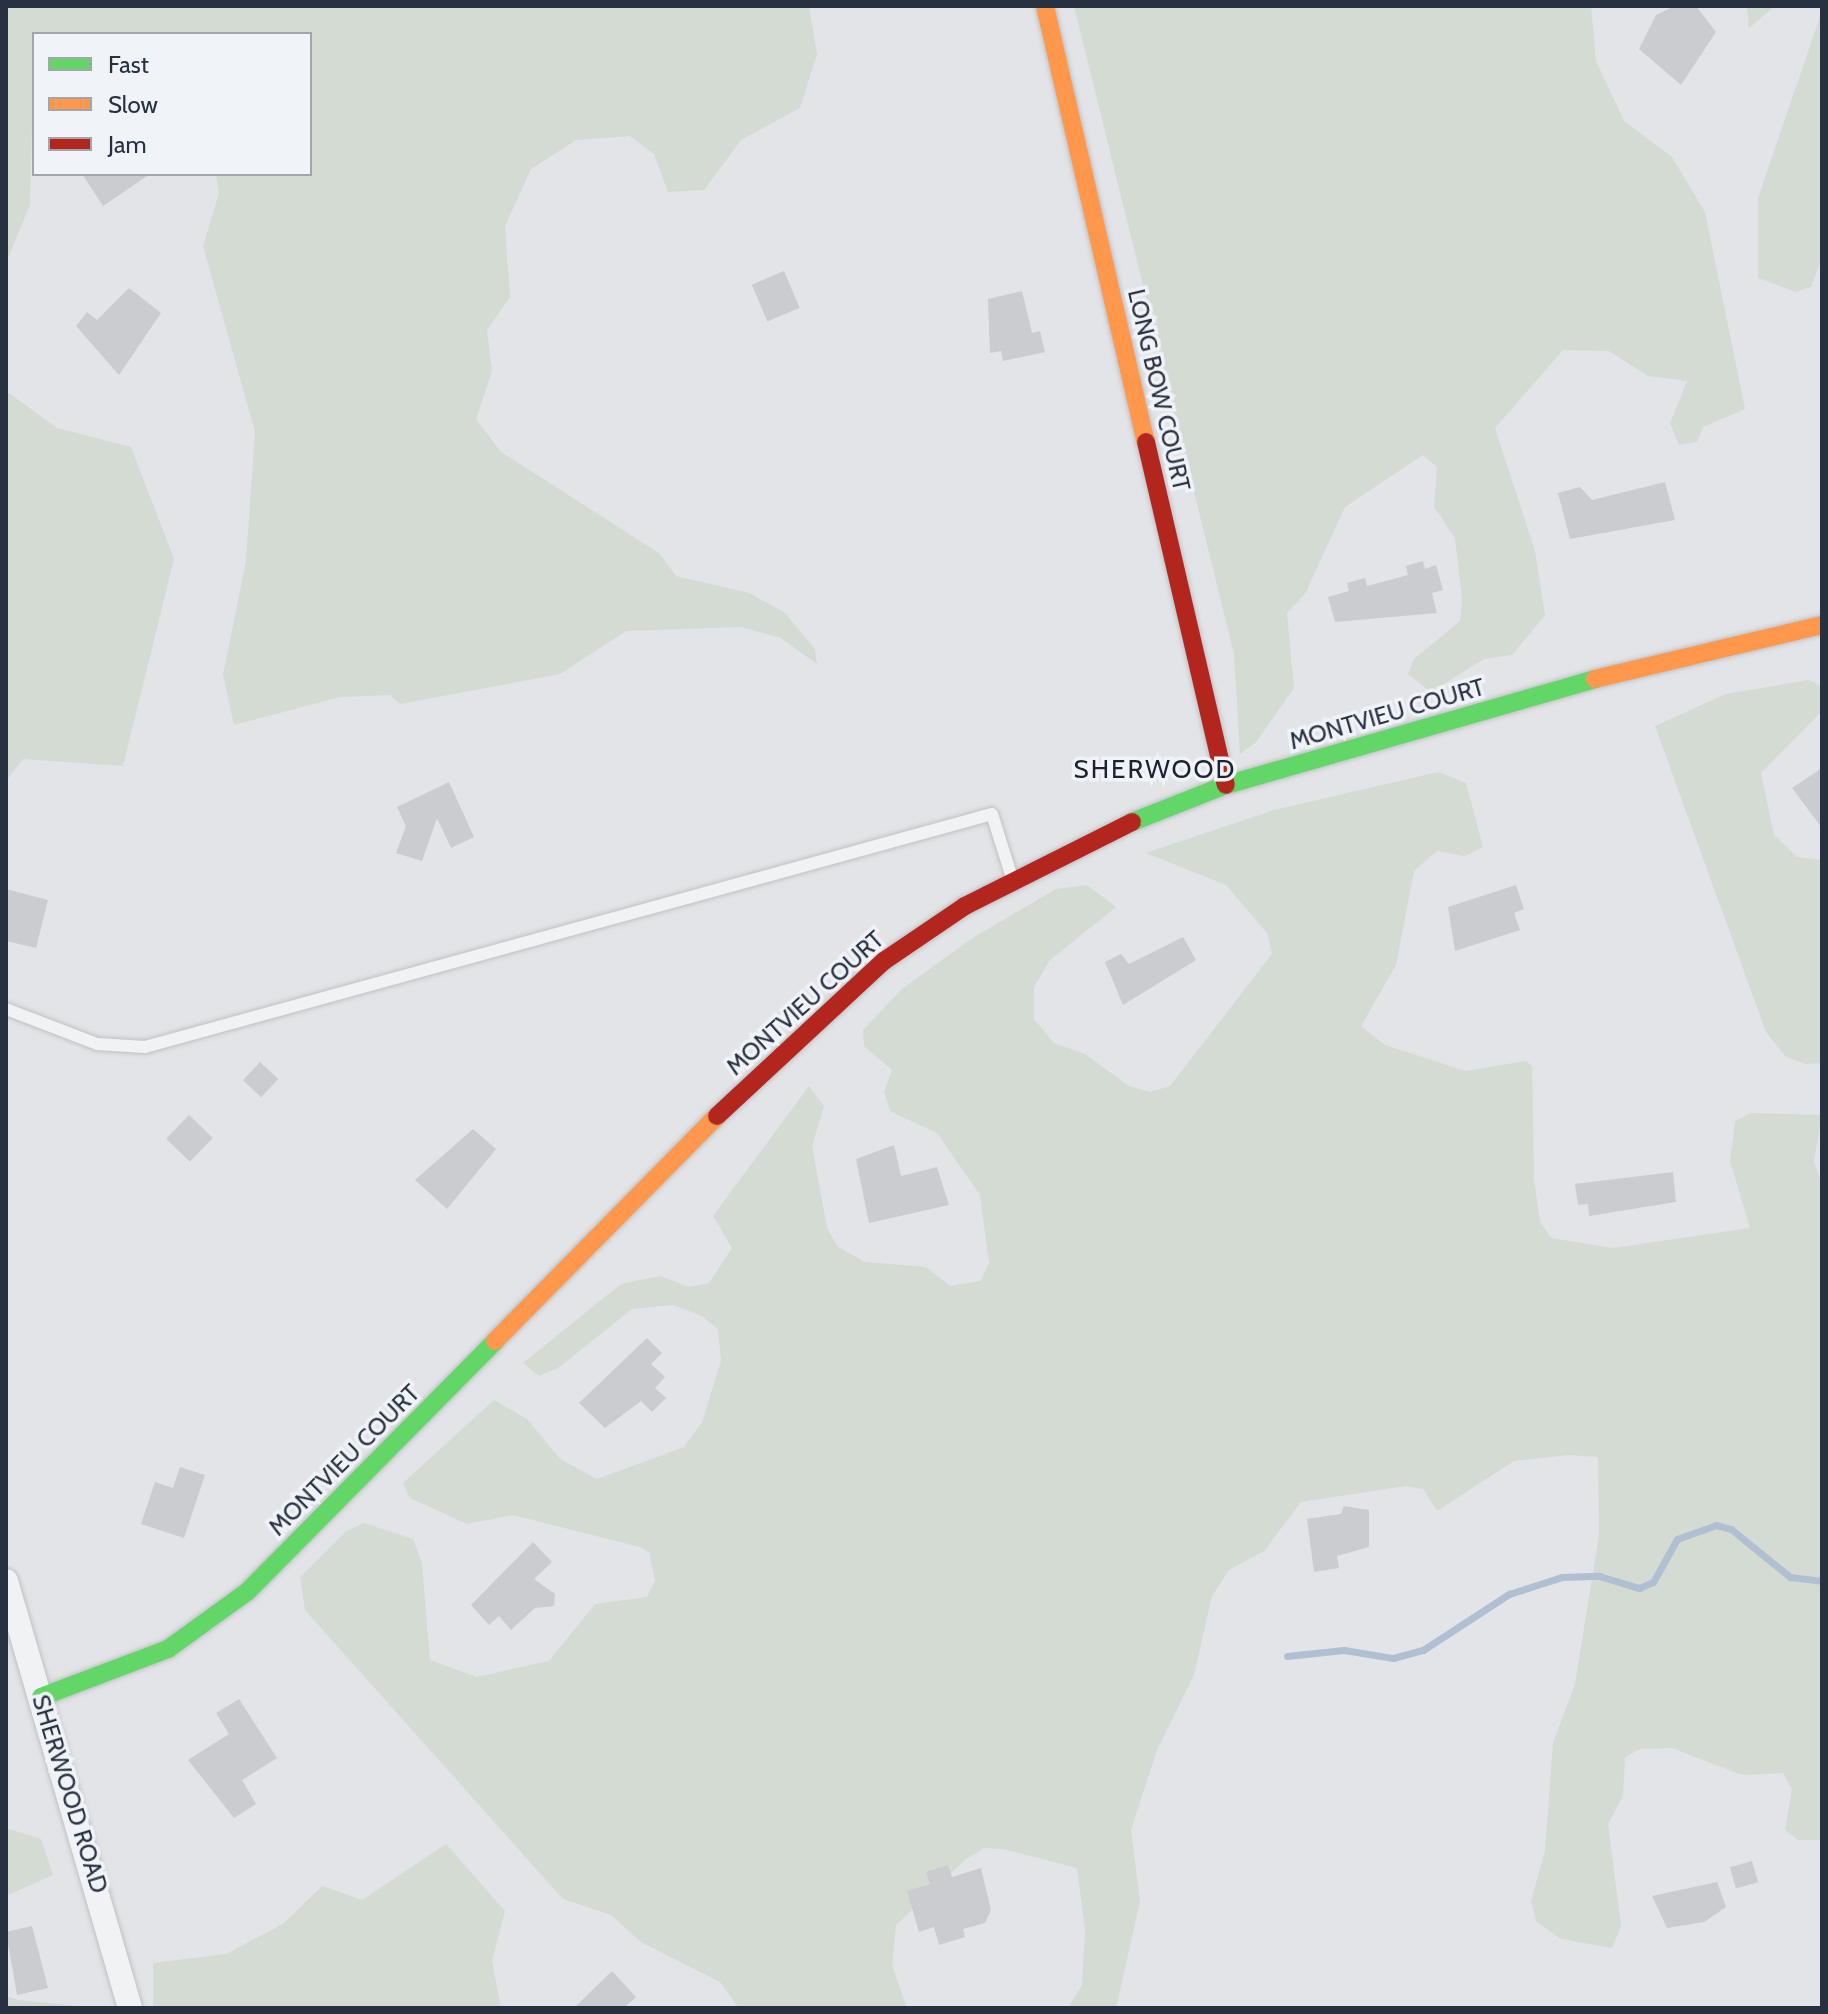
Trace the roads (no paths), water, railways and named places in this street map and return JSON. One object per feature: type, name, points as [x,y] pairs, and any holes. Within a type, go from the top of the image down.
[{"type":"street","name":"LONG BOW COURT","points":[[1045,6],[1226,785]]},
{"type":"street","name":"MONTVIEU COURT","points":[[41,1697],[168,1649],[248,1591],[779,1053],[884,961],[1012,878],[1226,785],[1651,663],[1822,625]]},
{"type":"street","name":"SHERWOOD ROAD","points":[[6,1581],[130,2008]]},
{"type":"lane","points":[[6,1009],[97,1044],[158,1044],[992,814],[1012,878]]},
{"type":"waterway","points":[[1287,1656],[1344,1650],[1393,1658],[1423,1650],[1509,1594],[1562,1577],[1599,1576],[1639,1588],[1653,1582],[1677,1539],[1716,1525],[1731,1529],[1790,1577],[1822,1581]]},
{"type":"district","name":"SHERWOOD","points":[[1155,770]]}]
